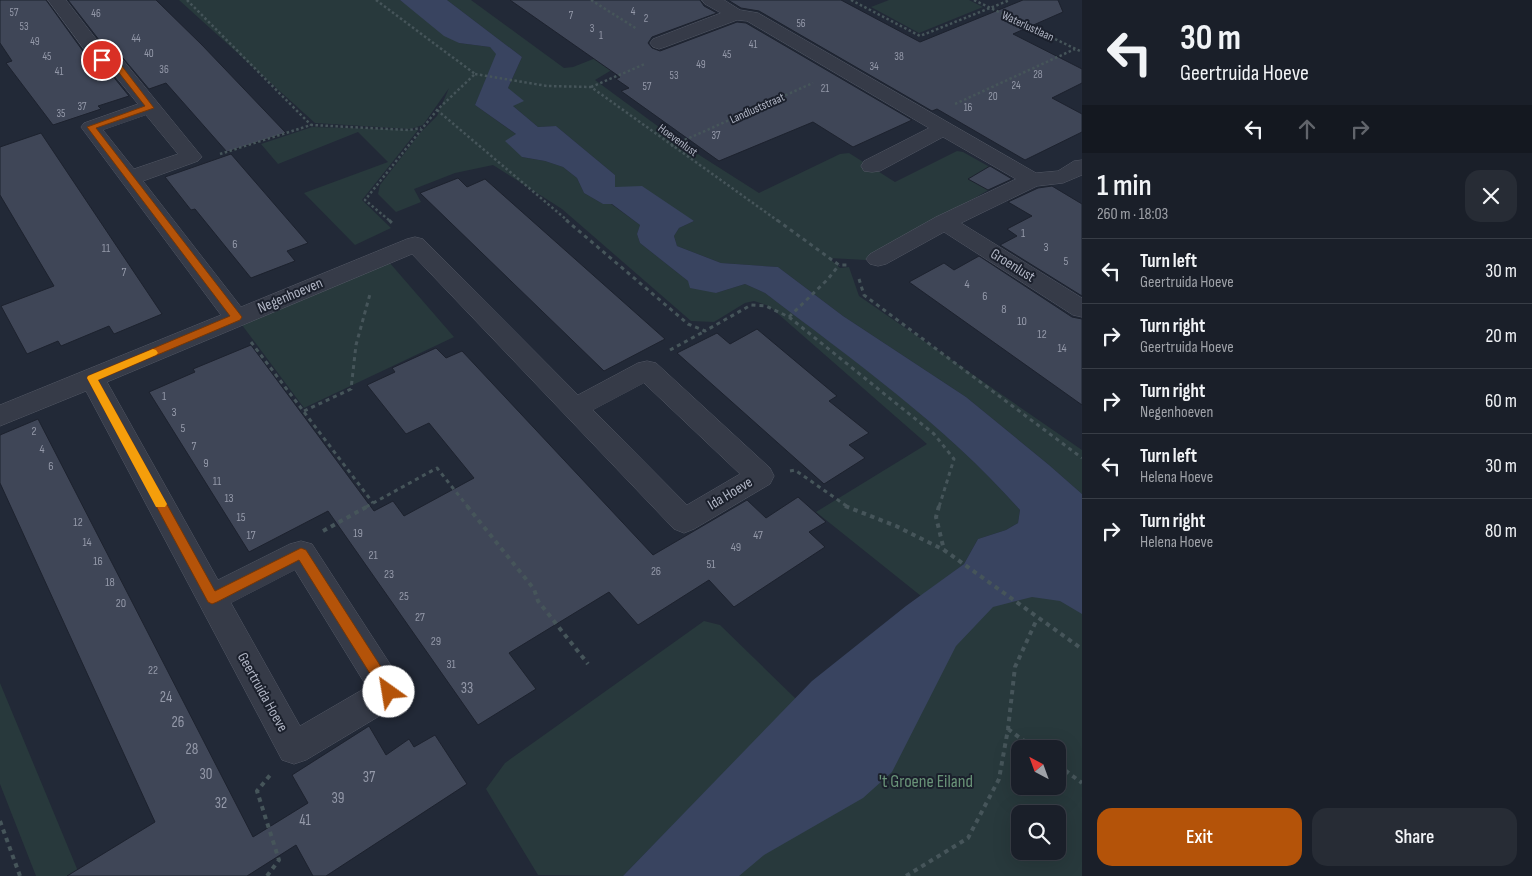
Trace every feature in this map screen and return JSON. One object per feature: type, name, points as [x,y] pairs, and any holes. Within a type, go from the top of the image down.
[{"type":"street","points":[[711,0],[735,14],[752,17],[927,117],[1032,180]]},
{"type":"street","points":[[66,2],[102,60],[116,63],[150,108],[191,156],[130,178]]},
{"type":"street","points":[[659,43],[735,14]]},
{"type":"street","points":[[150,108],[91,127],[235,318]]},
{"type":"street","points":[[872,166],[945,128]]},
{"type":"street","points":[[878,259],[944,222],[1032,180],[1062,177],[1082,166]]},
{"type":"street","name":"Groenlust","points":[[944,222],[1082,309]]},
{"type":"street","name":"Negenhoeven","points":[[0,416],[372,260],[415,244]]},
{"type":"street","name":"Ida Hoeve","points":[[415,244],[684,521],[760,476],[647,370]]},
{"type":"street","points":[[575,408],[647,370]]},
{"type":"street","name":"Geertruida Hoeve","points":[[92,378],[294,748],[389,692],[301,553]]},
{"type":"street","points":[[212,598],[301,553]]},
{"type":"path","points":[[187,0],[311,125]]},
{"type":"path","points":[[376,0],[475,74],[518,83],[567,88],[591,87],[660,57],[659,43],[591,0]]},
{"type":"path","points":[[851,0],[920,36],[1010,0]]},
{"type":"path","name":"Waterlustlaan","points":[[974,0],[1082,52]]},
{"type":"path","points":[[927,117],[1075,48]]},
{"type":"path","name":"Landluststraat","points":[[671,146],[843,70]]},
{"type":"path","points":[[366,200],[437,110],[475,74]]},
{"type":"path","name":"Hoevenlust","points":[[591,87],[839,265]]},
{"type":"path","points":[[437,110],[688,324],[705,331]]},
{"type":"path","points":[[191,156],[216,155],[311,125],[409,130],[422,128]]},
{"type":"path","points":[[789,317],[828,279],[839,265],[878,259]]},
{"type":"path","points":[[304,411],[351,389],[356,345],[378,266],[372,260]]},
{"type":"path","points":[[854,264],[864,295],[1082,458]]},
{"type":"path","points":[[647,370],[669,350],[751,305],[767,306],[789,317],[934,434],[954,459],[936,517],[944,550]]},
{"type":"path","points":[[235,318],[373,503]]},
{"type":"path","points":[[301,553],[309,539],[437,468],[534,589],[538,601],[588,664]]},
{"type":"path","points":[[760,476],[794,470],[843,505],[896,526],[944,550],[1037,619],[1082,649]]},
{"type":"path","points":[[906,876],[968,838],[999,779],[1008,730],[1015,667],[1037,619]]},
{"type":"path","points":[[1008,730],[1022,740]]},
{"type":"path","points":[[267,876],[279,860],[257,791],[294,748]]},
{"type":"path","points":[[1066,771],[1082,783]]},
{"type":"path","points":[[0,821],[20,876]]},
{"type":"green space","points":[[179,0],[400,0],[459,43],[490,47],[497,54],[475,105],[517,135],[522,157],[545,161],[563,167],[577,178],[584,193],[603,204],[611,204],[640,225],[637,234],[640,243],[688,281],[716,293],[745,284],[765,293],[898,395],[961,450],[1020,510],[1018,523],[1006,530],[978,539],[964,564],[921,596],[816,512],[927,444],[769,306],[754,301],[745,303],[714,322],[691,321],[562,209],[493,165],[455,173],[414,189],[421,202],[396,212],[378,194],[380,185],[420,133],[437,116],[449,88],[423,125],[410,129],[315,123]]},
{"type":"green space","points":[[447,0],[471,0],[564,68],[573,67],[611,52],[625,62],[595,80],[682,144],[759,193],[840,154],[849,153],[895,182],[957,151],[963,152],[1004,175],[1006,180],[866,260],[829,258],[840,268],[849,267],[859,296],[1082,450],[1082,494],[966,397],[843,316],[778,267],[721,263],[677,246],[674,236],[679,228],[694,221],[615,187],[615,175],[556,126],[538,127],[513,106],[508,88],[522,57]]},
{"type":"green space","points":[[889,0],[969,0],[983,7],[919,33],[871,7]]},
{"type":"green space","points":[[312,127],[418,130],[362,200],[391,228],[355,245],[304,193],[388,162],[358,132],[278,164],[261,144]]},
{"type":"green space","points":[[389,262],[454,337],[304,408],[242,325]]},
{"type":"green space","name":"'t Groene Eiland","points":[[1028,562],[1082,600],[1082,876],[680,876]]},
{"type":"green space","points":[[704,621],[720,625],[796,699],[623,876],[538,875],[486,789],[505,763]]},
{"type":"green space","points":[[0,683],[80,876],[36,876],[0,784]]},
{"type":"water","points":[[400,0],[447,0],[522,57],[508,88],[524,101],[513,106],[538,127],[556,126],[615,175],[615,187],[642,186],[694,221],[679,228],[674,236],[677,246],[721,263],[778,267],[843,316],[966,397],[1082,494],[1082,614],[1060,601],[1032,597],[993,607],[956,646],[892,772],[863,798],[764,855],[739,876],[623,876],[812,681],[906,606],[964,564],[978,539],[1006,530],[1018,523],[1020,510],[991,479],[930,422],[865,369],[765,293],[745,284],[716,293],[690,288],[688,281],[640,243],[637,234],[640,225],[612,204],[603,204],[584,193],[577,178],[563,167],[545,161],[522,157],[505,141],[516,134],[475,105],[496,54],[490,47],[459,43],[444,36]]},
{"type":"building","points":[[0,0],[46,0],[93,65],[107,69],[129,96],[98,106],[101,109],[53,125],[6,63],[12,61],[0,43]]},
{"type":"building","points":[[68,0],[156,0],[286,133],[227,152],[166,83],[149,89],[123,58],[110,54]]},
{"type":"building","points":[[510,0],[700,0],[704,6],[717,13],[652,37],[648,43],[652,48],[660,51],[737,22],[746,23],[912,120],[853,147],[813,122],[719,161],[621,91],[629,88],[616,79],[620,77]]},
{"type":"building","points":[[728,0],[841,0],[920,42],[1023,0],[1058,0],[1063,12],[1013,34],[1082,69],[1082,83],[1052,98],[1082,114],[1082,132],[1025,160],[937,109],[932,111],[759,11],[741,8]]},
{"type":"building","points":[[41,133],[162,314],[114,334],[109,326],[61,346],[58,341],[27,354],[1,306],[54,286],[0,195],[0,147]]},
{"type":"building","points":[[231,154],[308,243],[287,251],[295,261],[251,278],[195,209],[191,210],[165,177]]},
{"type":"building","points":[[990,166],[1012,179],[988,190],[968,179]]},
{"type":"building","points":[[458,178],[467,187],[485,179],[665,339],[604,371],[420,193]]},
{"type":"building","points":[[1052,186],[1082,204],[1082,296],[1000,245],[1017,236],[1007,229],[1032,216],[1008,202],[1038,188]]},
{"type":"building","points":[[979,256],[1072,317],[1082,319],[1082,405],[909,282],[944,263],[954,270]]},
{"type":"building","points":[[757,329],[837,396],[829,401],[869,433],[849,445],[865,458],[824,484],[677,353],[717,333],[730,344]]},
{"type":"building","points":[[251,345],[374,511],[393,501],[404,516],[474,478],[429,423],[406,434],[367,385],[395,372],[392,368],[436,348],[446,358],[462,351],[653,555],[747,500],[766,518],[798,497],[826,522],[809,532],[825,547],[734,607],[709,580],[638,625],[609,592],[509,653],[536,689],[478,725],[328,511],[249,552],[149,392],[195,372],[193,369]]},
{"type":"building","points":[[38,419],[253,837],[308,803],[292,775],[369,726],[386,755],[409,739],[414,747],[435,735],[467,784],[326,876],[313,876],[296,845],[247,876],[67,876],[155,822],[0,483],[0,435]]},
{"type":"slow traffic","points":[[153,353],[92,378],[161,504]]},
{"type":"route","points":[[102,60],[116,63],[150,108],[91,127],[236,317],[92,378],[212,598],[301,553],[389,692]]}]
